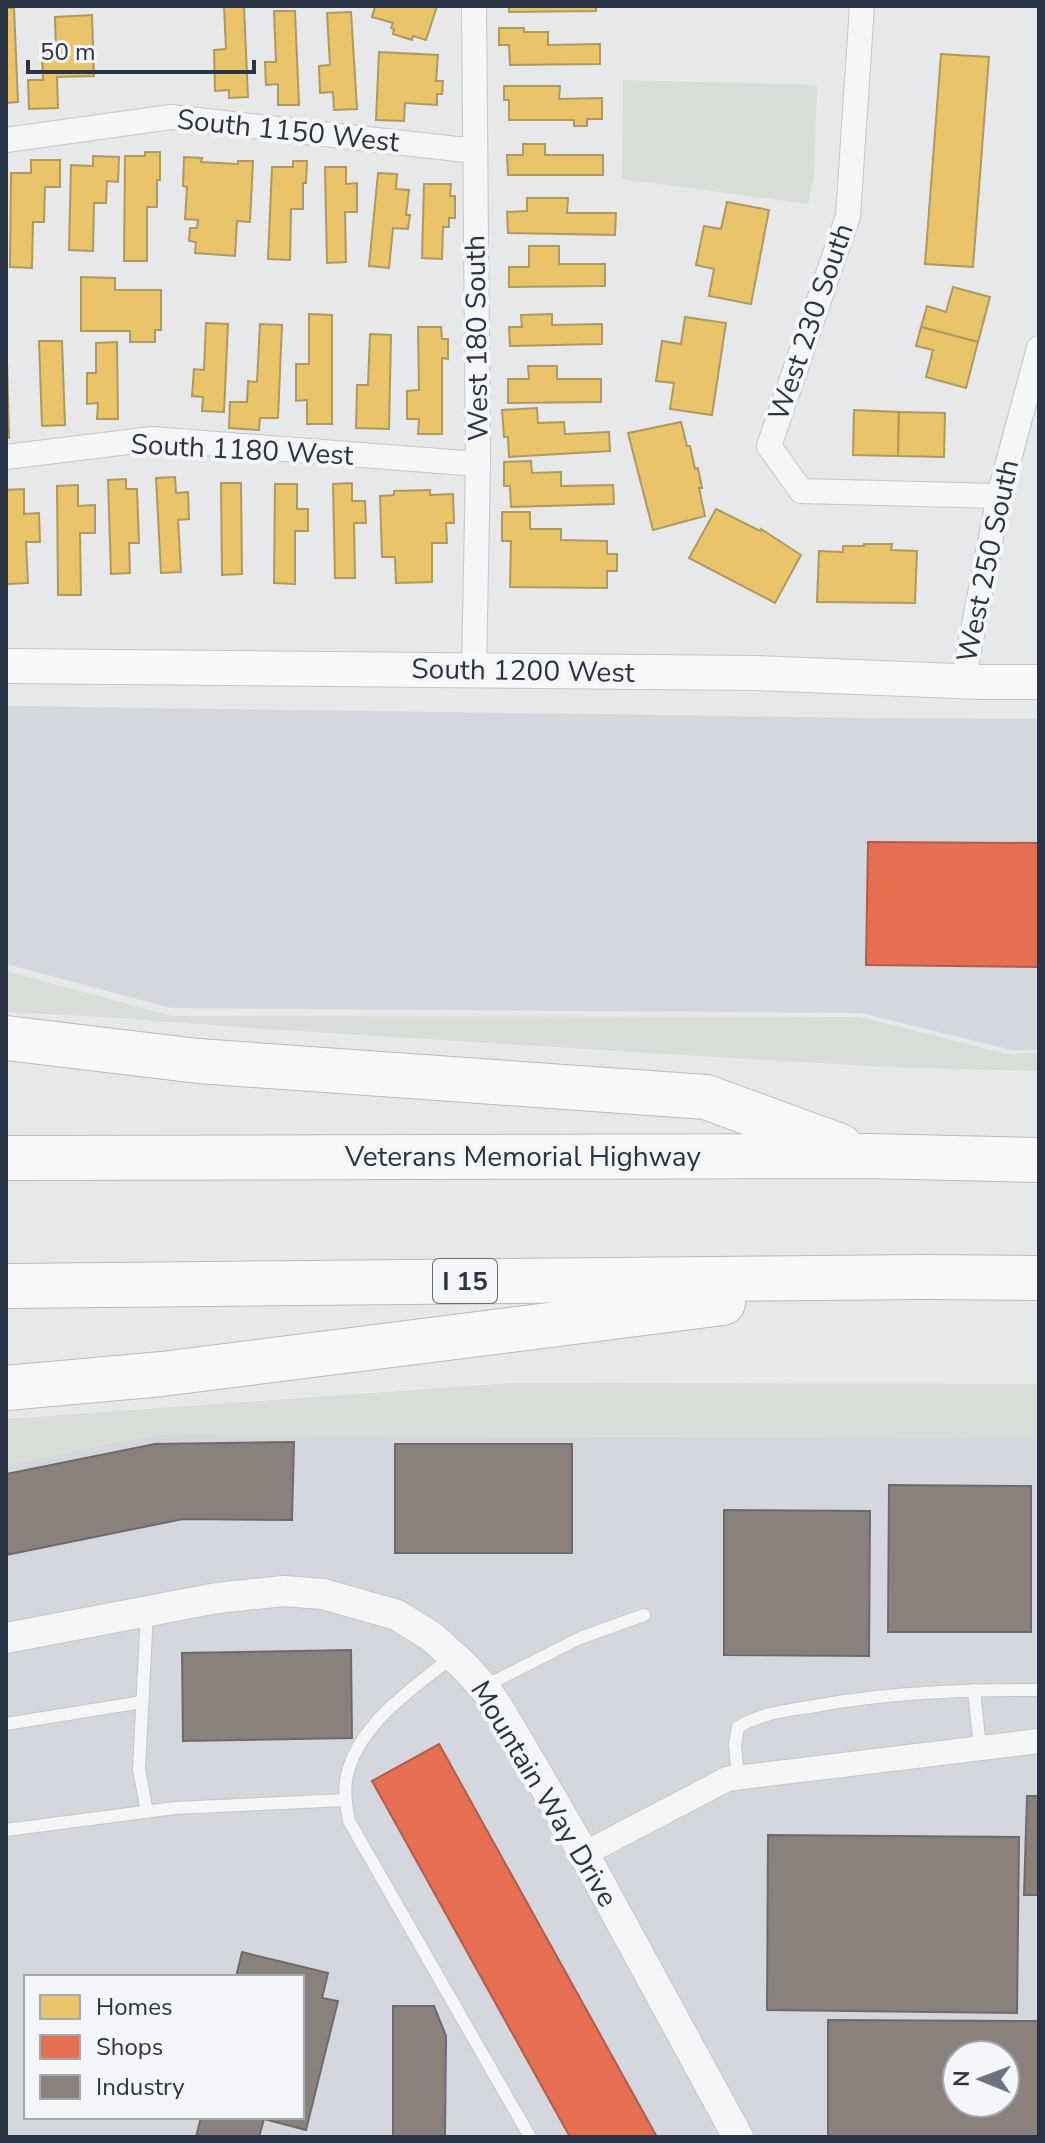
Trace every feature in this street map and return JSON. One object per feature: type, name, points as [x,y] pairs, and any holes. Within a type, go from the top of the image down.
[{"type":"highway","points":[[6,1038],[198,1061],[706,1097],[869,1156]]},
{"type":"highway","name":"Veterans Memorial Highway","points":[[6,1158],[869,1156],[1039,1160]]},
{"type":"highway","points":[[6,1388],[162,1374],[923,1277]]},
{"type":"highway","name":"I 15","points":[[6,1286],[1039,1278]]},
{"type":"main road","name":"South 1200 West","points":[[6,666],[756,673],[1039,682]]},
{"type":"street","name":"West 180 South","points":[[474,6],[478,464],[474,671]]},
{"type":"street","name":"West 230 South","points":[[862,6],[848,216],[769,446],[801,491],[999,496]]},
{"type":"street","name":"South 1150 West","points":[[6,140],[171,117],[475,151]]},
{"type":"street","name":"West 250 South","points":[[963,681],[999,496],[1039,348]]},
{"type":"street","name":"South 1180 West","points":[[6,457],[152,439],[478,464]]},
{"type":"street","name":"Mountain Way Drive","points":[[6,1638],[217,1598],[284,1591],[323,1594],[358,1602],[397,1615],[432,1637],[483,1687],[501,1712],[584,1854],[738,2137]]},
{"type":"street","points":[[584,1854],[727,1779],[1039,1741]]},
{"type":"lane","points":[[147,1611],[139,1769],[147,1812]]},
{"type":"lane","points":[[483,1687],[580,1638],[644,1615]]},
{"type":"lane","points":[[454,1656],[387,1711],[364,1738],[348,1772],[345,1800],[349,1821],[530,2137]]},
{"type":"lane","points":[[738,1778],[735,1745],[738,1727],[757,1716],[861,1697],[974,1690],[1039,1690]]},
{"type":"lane","points":[[974,1690],[980,1748]]},
{"type":"lane","points":[[6,1724],[142,1702]]},
{"type":"lane","points":[[6,1830],[175,1808],[345,1800]]},
{"type":"shaded area","points":[[623,80],[817,85],[814,176],[808,204],[622,179]]},
{"type":"shaded area","points":[[6,706],[1039,719],[1039,1050],[1012,1050],[861,1013],[171,1008],[6,964]]},
{"type":"shaded area","points":[[6,971],[172,1016],[860,1017],[1006,1054],[1039,1053],[1039,1071],[888,1067],[6,1012]]},
{"type":"shaded area","points":[[515,1383],[1039,1384],[1039,1438],[154,1435],[6,1465],[6,1419]]},
{"type":"shaded area","points":[[154,1435],[1039,1438],[1039,2137],[6,2137],[6,1465]]},
{"type":"building: Homes","points":[[224,6],[244,6],[248,97],[229,98],[229,90],[215,91],[214,50],[226,49]]},
{"type":"building: Homes","points":[[372,6],[437,6],[426,40],[413,36],[412,40],[393,34],[393,23],[372,17],[375,7]]},
{"type":"building: Homes","points":[[509,6],[596,6],[596,11],[509,12]]},
{"type":"building: Homes","points":[[6,8],[14,8],[18,102],[6,103]]},
{"type":"building: Homes","points":[[274,11],[295,11],[299,105],[278,105],[278,84],[266,85],[265,62],[276,62]]},
{"type":"building: Homes","points":[[351,12],[357,109],[334,110],[333,92],[320,93],[319,66],[330,65],[327,13]]},
{"type":"building: Homes","points":[[92,15],[94,76],[57,77],[58,108],[29,109],[28,80],[43,80],[42,53],[56,53],[55,17]]},
{"type":"building: Homes","points":[[499,28],[548,32],[548,45],[600,44],[600,64],[510,65],[509,45],[499,45]]},
{"type":"building: Homes","points":[[379,52],[438,55],[436,81],[443,81],[442,94],[437,94],[437,105],[405,103],[404,121],[376,120]]},
{"type":"building: Homes","points":[[941,54],[989,57],[973,267],[925,264]]},
{"type":"building: Homes","points":[[504,86],[560,86],[559,99],[602,98],[602,119],[587,119],[587,126],[574,126],[574,120],[509,120],[509,100],[504,100]]},
{"type":"building: Homes","points":[[523,144],[545,144],[545,155],[603,155],[603,175],[508,175],[507,155],[523,155]]},
{"type":"building: Homes","points":[[145,152],[160,152],[157,207],[147,207],[147,261],[124,261],[125,156],[145,156]]},
{"type":"building: Homes","points":[[93,156],[119,157],[118,182],[107,181],[106,203],[94,203],[93,251],[69,250],[71,165],[93,166]]},
{"type":"building: Homes","points":[[184,157],[202,158],[201,162],[238,164],[238,161],[253,161],[250,222],[237,221],[235,256],[195,253],[196,242],[189,241],[190,228],[197,228],[198,220],[185,219],[187,187],[183,186]]},
{"type":"building: Homes","points":[[31,160],[60,160],[60,187],[45,187],[44,222],[33,222],[32,268],[10,267],[11,173],[31,173]]},
{"type":"building: Homes","points":[[293,161],[307,161],[303,209],[291,209],[290,260],[268,259],[272,167],[293,167]]},
{"type":"building: Homes","points":[[325,167],[346,167],[346,184],[357,183],[357,212],[345,212],[346,262],[327,263]]},
{"type":"building: Homes","points":[[378,173],[397,174],[396,189],[409,190],[408,229],[393,228],[389,268],[369,266]]},
{"type":"building: Homes","points":[[424,184],[451,184],[450,196],[455,196],[455,218],[449,218],[449,227],[443,227],[442,259],[422,258]]},
{"type":"building: Homes","points":[[527,198],[568,198],[567,213],[616,213],[615,235],[508,233],[507,212],[527,211]]},
{"type":"building: Homes","points":[[727,202],[769,210],[751,304],[709,296],[714,269],[696,265],[704,226],[721,229]]},
{"type":"building: Homes","points":[[529,246],[559,246],[559,264],[605,264],[605,286],[509,287],[509,267],[529,267]]},
{"type":"building: Homes","points":[[81,277],[115,278],[115,290],[161,290],[161,330],[155,330],[155,342],[130,342],[130,331],[81,331]]},
{"type":"building: Homes","points":[[953,287],[990,297],[978,342],[921,327],[927,306],[946,312]]},
{"type":"building: Homes","points":[[309,314],[332,315],[332,424],[307,424],[307,400],[296,401],[296,364],[309,364]]},
{"type":"building: Homes","points":[[552,314],[552,325],[602,324],[602,344],[510,346],[509,327],[522,327],[521,315]]},
{"type":"building: Homes","points":[[685,317],[726,323],[712,415],[670,409],[674,383],[656,381],[662,341],[681,344]]},
{"type":"building: Homes","points":[[6,322],[9,438],[6,438]]},
{"type":"building: Homes","points":[[206,323],[228,324],[224,412],[202,411],[203,397],[192,396],[194,369],[204,370]]},
{"type":"building: Homes","points":[[260,324],[282,325],[278,418],[260,418],[259,430],[229,428],[230,402],[247,402],[248,381],[257,382]]},
{"type":"building: Homes","points":[[418,327],[441,327],[442,339],[448,339],[448,359],[442,358],[442,434],[418,434],[419,419],[407,419],[407,391],[419,390]]},
{"type":"building: Homes","points":[[921,327],[978,342],[966,388],[926,377],[933,350],[916,346]]},
{"type":"building: Homes","points":[[370,334],[391,335],[389,429],[356,428],[357,385],[368,385]]},
{"type":"building: Homes","points":[[39,341],[62,341],[65,425],[42,426]]},
{"type":"building: Homes","points":[[117,342],[118,419],[97,419],[98,403],[87,404],[87,373],[96,373],[96,343]]},
{"type":"building: Homes","points":[[528,366],[557,366],[557,379],[601,379],[601,402],[508,403],[508,379],[529,379]]},
{"type":"building: Homes","points":[[537,408],[538,423],[564,422],[565,434],[609,432],[610,451],[509,457],[502,410]]},
{"type":"building: Homes","points":[[854,410],[899,412],[898,456],[853,455]]},
{"type":"building: Homes","points":[[899,412],[945,413],[944,457],[898,456]]},
{"type":"building: Homes","points":[[681,422],[695,469],[698,468],[705,516],[653,530],[628,433]]},
{"type":"building: Homes","points":[[531,461],[532,473],[561,472],[561,486],[613,485],[614,504],[511,507],[510,486],[504,486],[504,462]]},
{"type":"building: Homes","points":[[175,477],[176,493],[188,492],[189,519],[178,520],[181,572],[161,573],[156,478]]},
{"type":"building: Homes","points":[[126,479],[126,489],[137,489],[139,543],[129,543],[130,573],[111,574],[108,480]]},
{"type":"building: Homes","points":[[221,483],[241,483],[242,574],[222,575]]},
{"type":"building: Homes","points":[[352,483],[352,501],[365,501],[366,523],[354,523],[355,578],[335,578],[333,484]]},
{"type":"building: Homes","points":[[275,484],[297,484],[297,509],[308,509],[308,531],[295,531],[295,584],[274,583]]},
{"type":"building: Homes","points":[[78,485],[78,506],[95,505],[95,533],[80,533],[81,595],[58,595],[57,486]]},
{"type":"building: Homes","points":[[24,489],[24,514],[39,513],[40,542],[26,542],[28,583],[7,584],[6,490]]},
{"type":"building: Homes","points":[[430,490],[430,495],[453,494],[454,523],[446,523],[447,543],[432,543],[432,582],[396,583],[395,557],[382,557],[380,496],[394,495],[394,491]]},
{"type":"building: Homes","points":[[716,509],[761,529],[801,555],[775,603],[689,558]]},
{"type":"building: Homes","points":[[502,512],[530,512],[530,529],[561,529],[561,540],[607,541],[607,554],[617,554],[617,571],[607,571],[607,588],[510,587],[511,541],[502,541]]},
{"type":"building: Homes","points":[[892,544],[891,550],[917,551],[915,603],[817,602],[819,551],[843,552],[843,546]]},
{"type":"building: Shops","points":[[868,842],[1039,843],[1039,967],[866,965]]},
{"type":"building: Shops","points":[[439,1744],[657,2137],[570,2137],[372,1781]]},
{"type":"building: Industry","points":[[294,1442],[292,1520],[183,1519],[6,1555],[6,1474],[155,1444]]},
{"type":"building: Industry","points":[[395,1444],[572,1444],[572,1553],[395,1553]]},
{"type":"building: Industry","points":[[889,1485],[1031,1486],[1031,1632],[888,1632]]},
{"type":"building: Industry","points":[[724,1510],[870,1511],[869,1656],[724,1655]]},
{"type":"building: Industry","points":[[351,1650],[352,1738],[183,1741],[182,1653]]},
{"type":"building: Industry","points":[[1027,1796],[1039,1796],[1039,1895],[1024,1895]]},
{"type":"building: Industry","points":[[768,1835],[1019,1837],[1017,2013],[767,2010]]},
{"type":"building: Industry","points":[[242,1952],[328,1973],[322,1998],[338,2001],[306,2130],[264,2119],[304,2119],[304,1975],[236,1975]]},
{"type":"building: Industry","points":[[393,2006],[434,2006],[446,2036],[445,2137],[393,2137]]},
{"type":"building: Industry","points":[[828,2020],[1039,2021],[1039,2137],[828,2137]]},
{"type":"building: Industry","points":[[200,2119],[264,2119],[259,2137],[196,2137]]}]
